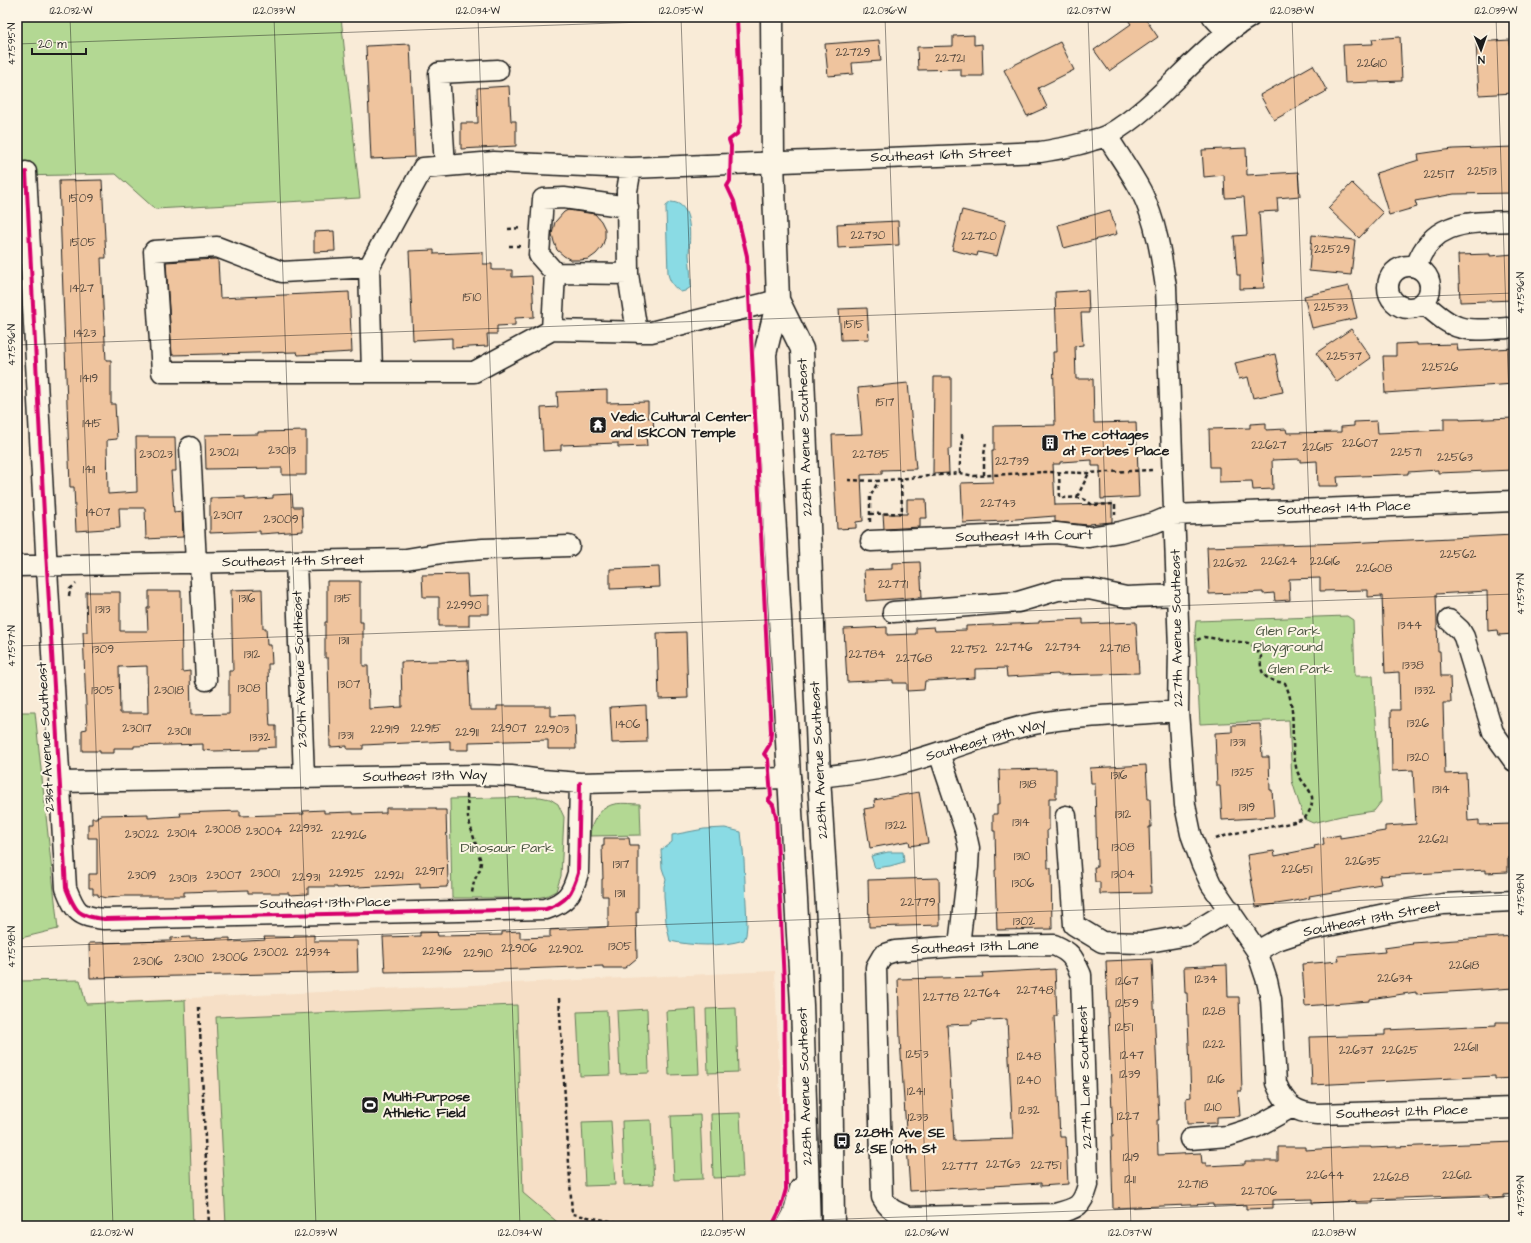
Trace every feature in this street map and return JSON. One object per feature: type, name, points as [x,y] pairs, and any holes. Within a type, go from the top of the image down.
[{"type":"main road","name":"228th Avenue Southeast","points":[[772,17],[773,162],[778,300],[765,354],[803,1013],[809,1226]]},
{"type":"main road","name":"228th Avenue Southeast","points":[[778,300],[802,349],[819,777],[830,954],[833,1226]]},
{"type":"main road","points":[[785,688],[799,696],[801,699],[804,757],[809,768],[819,777],[809,794],[806,810],[810,874],[806,890],[797,908]]},
{"type":"main road","points":[[788,1226],[794,1215],[807,1169]]},
{"type":"street","points":[[1213,17],[1227,32]]},
{"type":"street","name":"Southeast 16th Street","points":[[369,267],[423,168],[494,162],[631,168],[1040,152],[1071,147],[1107,136],[1135,116],[1163,93],[1184,70],[1220,37],[1250,17]]},
{"type":"street","points":[[445,166],[439,73],[498,70]]},
{"type":"street","name":"227th Avenue Southeast","points":[[1107,136],[1140,190],[1152,218],[1161,251],[1166,287],[1179,649],[1178,711],[1185,806],[1200,862],[1211,884],[1257,951],[1271,999],[1276,1083],[1281,1096],[1292,1107]]},
{"type":"street","points":[[564,198],[576,166]]},
{"type":"street","points":[[631,168],[628,191],[628,274],[637,332]]},
{"type":"street","name":"231st Avenue Southeast","points":[[26,172],[24,262],[47,566],[66,888],[72,903],[79,913]]},
{"type":"street","points":[[552,330],[555,273],[539,255],[543,199],[564,198],[628,207]]},
{"type":"street","points":[[1416,267],[1420,256],[1433,238],[1448,228],[1464,224],[1514,221]]},
{"type":"street","points":[[372,372],[369,267],[282,272],[216,247],[154,251],[162,372],[372,372],[474,372],[552,330],[651,332],[778,300]]},
{"type":"street","points":[[1401,267],[1416,267],[1423,271],[1428,277],[1430,291],[1424,303],[1416,308],[1401,308],[1394,304],[1390,298],[1387,291],[1387,283],[1395,270],[1401,267]]},
{"type":"street","points":[[555,273],[628,274]]},
{"type":"street","points":[[1424,303],[1438,316],[1455,327],[1473,330],[1507,328]]},
{"type":"street","points":[[190,447],[206,680]]},
{"type":"street","name":"Southeast 14th Place","points":[[1173,515],[1514,501]]},
{"type":"street","name":"Southeast 14th Court","points":[[871,541],[1056,533],[1089,537],[1120,532],[1154,523],[1173,515]]},
{"type":"street","name":"Southeast 14th Street","points":[[17,566],[406,559],[448,552],[483,549],[569,546]]},
{"type":"street","name":"230th Avenue Southeast","points":[[296,561],[304,778]]},
{"type":"street","points":[[893,612],[1018,602],[1058,590],[1089,588],[1126,597],[1177,595]]},
{"type":"street","points":[[1449,620],[1460,630],[1464,637],[1493,732],[1514,761]]},
{"type":"street","name":"Southeast 13th Way","points":[[819,777],[865,772],[893,766],[1033,724],[1069,718],[1178,711]]},
{"type":"street","points":[[939,753],[965,830],[969,848],[959,946]]},
{"type":"street","name":"Southeast 13th Way","points":[[59,782],[304,778],[467,785],[511,776],[580,783],[790,778]]},
{"type":"street","name":"Southeast 13th Place","points":[[79,913],[104,919],[546,909],[558,905],[568,897],[574,886],[578,873],[580,783]]},
{"type":"street","points":[[1066,816],[1074,925],[1102,942],[1143,943],[1189,935],[1230,910]]},
{"type":"street","name":"Southeast 13th Street","points":[[1257,951],[1277,940],[1304,931],[1404,910],[1443,904],[1514,901]]},
{"type":"street","name":"Southeast 13th Lane","points":[[896,1213],[887,1206],[882,1196],[875,979],[876,967],[883,955],[895,951],[959,946],[1054,945],[1067,950]]},
{"type":"street","name":"227th Lane Southeast","points":[[896,1213],[909,1217],[1055,1214],[1080,1205],[1088,1185],[1081,975],[1074,959],[1067,950]]},
{"type":"street","points":[[1190,1138],[1228,1136],[1256,1127],[1292,1107]]},
{"type":"street","name":"Southeast 12th Place","points":[[1292,1107],[1305,1113],[1318,1114],[1514,1108]]},
{"type":"path","points":[[508,229],[526,228]]},
{"type":"path","points":[[509,246],[526,246]]},
{"type":"path","points":[[960,473],[959,458],[962,446],[962,433]]},
{"type":"path","points":[[984,475],[984,455],[986,442]]},
{"type":"path","points":[[848,480],[877,481],[960,473],[974,476],[1152,470]]},
{"type":"path","points":[[1059,472],[1060,498],[1077,497],[1086,499],[1092,505],[1115,504],[1115,518],[1120,532]]},
{"type":"path","points":[[1077,497],[1089,473]]},
{"type":"path","points":[[870,514],[902,513],[900,479]]},
{"type":"path","points":[[871,541],[870,497],[877,484],[877,481]]},
{"type":"path","points":[[68,599],[70,589],[78,582]]},
{"type":"path","points":[[1179,649],[1204,637],[1248,643],[1253,646],[1261,656],[1260,667],[1264,675],[1271,681],[1285,683],[1293,716],[1295,761],[1298,774],[1312,795],[1310,811],[1304,819],[1274,826],[1231,833],[1196,848]]},
{"type":"path","points":[[467,785],[474,795]]},
{"type":"path","points":[[467,785],[468,818],[481,862],[480,869],[473,883],[471,911]]},
{"type":"path","points":[[559,998],[572,1214],[636,1226]]},
{"type":"path","points":[[200,1007],[209,1226]]},
{"type":"shaded area","points":[[775,971],[785,1226],[17,1226],[17,1006]]},
{"type":"green space","points":[[17,17],[341,17],[360,198],[155,209],[116,174],[17,176]]},
{"type":"green space","name":"Glen Park","points":[[1347,616],[1353,620],[1355,676],[1373,676],[1381,802],[1374,811],[1341,816],[1313,823],[1304,819],[1292,781],[1289,720],[1200,724],[1195,631],[1196,621]]},
{"type":"green space","points":[[17,712],[35,712],[58,929],[17,939]]},
{"type":"green space","name":"Dinosaur Park","points":[[540,797],[550,799],[558,804],[564,817],[561,876],[556,891],[546,896],[536,898],[452,898],[450,799]]},
{"type":"green space","points":[[626,803],[640,804],[641,835],[590,836],[593,822],[599,813],[607,807]]},
{"type":"green space","points":[[80,980],[86,1004],[185,1000],[193,1226],[17,1226],[17,981]]},
{"type":"green space","name":"Multi-Purpose Athletic Field","points":[[517,1005],[523,1193],[562,1226],[226,1226],[216,1017]]},
{"type":"green space","points":[[736,1008],[738,1072],[708,1073],[706,1009]]},
{"type":"green space","points":[[647,1009],[649,1073],[620,1074],[617,1011]]},
{"type":"green space","points":[[696,1009],[699,1074],[669,1075],[666,1011]]},
{"type":"green space","points":[[607,1011],[610,1075],[580,1076],[577,1012]]},
{"type":"green space","points":[[740,1113],[743,1177],[713,1178],[711,1114]]},
{"type":"green space","points":[[700,1115],[703,1179],[674,1180],[671,1116]]},
{"type":"green space","points":[[651,1120],[654,1184],[624,1185],[622,1121]]},
{"type":"green space","points":[[611,1121],[615,1185],[585,1186],[582,1122]]},
{"type":"water","points":[[671,202],[679,204],[684,209],[687,215],[690,232],[689,255],[691,287],[681,292],[676,289],[668,274],[666,206]]},
{"type":"water","points":[[725,828],[741,832],[747,925],[744,940],[717,945],[688,944],[670,941],[666,922],[664,886],[666,880],[662,868],[661,850],[672,842],[672,835],[704,829]]},
{"type":"water","points":[[888,852],[903,852],[904,862],[875,868],[871,856]]},
{"type":"building","points":[[1126,17],[1144,17],[1158,37],[1109,71],[1094,50],[1131,24]]},
{"type":"building","points":[[974,35],[974,45],[982,44],[983,76],[961,76],[961,69],[918,70],[917,47],[953,46],[953,36]]},
{"type":"building","points":[[1400,37],[1402,81],[1345,83],[1343,45],[1373,44],[1372,39]]},
{"type":"building","points":[[879,40],[881,61],[852,63],[853,74],[828,76],[825,44]]},
{"type":"building","points":[[1510,40],[1513,93],[1479,95],[1476,42]]},
{"type":"building","points":[[1060,42],[1074,70],[1038,88],[1047,107],[1027,116],[1004,70]]},
{"type":"building","points":[[410,44],[415,157],[371,159],[366,46]]},
{"type":"building","points":[[1313,65],[1327,91],[1274,120],[1260,95]]},
{"type":"building","points":[[509,86],[511,121],[516,121],[516,146],[461,149],[461,123],[478,123],[477,88]]},
{"type":"building","points":[[1514,147],[1514,193],[1454,194],[1415,201],[1417,207],[1389,215],[1376,173],[1419,160],[1418,154],[1453,149]]},
{"type":"building","points":[[1246,148],[1247,175],[1298,172],[1300,196],[1277,198],[1278,211],[1259,212],[1264,288],[1240,289],[1240,275],[1237,275],[1234,236],[1247,235],[1244,197],[1225,198],[1224,175],[1204,177],[1202,150]]},
{"type":"building","points":[[102,180],[106,258],[101,258],[106,360],[111,360],[111,404],[115,404],[117,439],[107,440],[108,494],[137,492],[136,437],[175,437],[176,471],[171,471],[174,512],[182,511],[183,537],[146,539],[145,508],[119,508],[120,528],[76,531],[74,487],[70,487],[59,181]]},
{"type":"building","points":[[1352,183],[1383,213],[1359,238],[1328,208]]},
{"type":"building","points":[[568,210],[595,214],[605,229],[605,238],[602,247],[589,259],[571,260],[557,250],[552,234],[555,222],[564,212]]},
{"type":"building","points":[[962,210],[1006,221],[997,256],[978,252],[977,256],[952,250]]},
{"type":"building","points":[[1110,210],[1117,234],[1064,248],[1058,225]]},
{"type":"building","points":[[898,221],[899,245],[838,248],[837,224]]},
{"type":"building","points":[[334,231],[335,251],[314,252],[314,232]]},
{"type":"building","points":[[1312,235],[1355,240],[1351,275],[1309,271]]},
{"type":"building","points":[[434,250],[434,254],[483,252],[483,264],[492,264],[492,270],[512,270],[512,277],[532,276],[534,317],[515,318],[515,325],[497,326],[497,334],[487,334],[488,346],[452,348],[452,338],[413,340],[409,251]]},
{"type":"building","points":[[1490,254],[1490,256],[1514,254],[1514,300],[1460,302],[1458,255]]},
{"type":"building","points":[[218,260],[220,298],[349,292],[352,352],[298,355],[297,352],[172,355],[166,262]]},
{"type":"building","points":[[1349,286],[1357,318],[1312,328],[1304,296]]},
{"type":"building","points":[[1088,290],[1089,313],[1081,313],[1083,345],[1075,346],[1076,379],[1093,379],[1094,423],[1136,422],[1139,497],[1101,499],[1100,466],[1092,466],[1092,460],[1060,462],[1060,464],[1053,464],[1055,505],[1112,504],[1112,522],[1089,525],[1055,522],[1055,516],[963,523],[961,483],[993,482],[992,451],[994,451],[994,426],[1055,425],[1053,352],[1057,352],[1055,292]]},
{"type":"building","points":[[867,308],[869,339],[841,340],[839,309]]},
{"type":"building","points":[[1351,329],[1371,358],[1337,382],[1316,353]]},
{"type":"building","points":[[1417,343],[1417,345],[1457,344],[1458,351],[1514,348],[1514,384],[1385,393],[1383,356],[1396,356],[1396,344]]},
{"type":"building","points":[[1275,354],[1283,392],[1253,398],[1248,377],[1239,379],[1235,363]]},
{"type":"building","points":[[934,377],[951,377],[951,449],[948,449],[949,473],[933,474]]},
{"type":"building","points":[[908,383],[916,469],[882,470],[882,474],[861,475],[863,521],[856,522],[856,528],[837,529],[832,435],[862,434],[858,388]]},
{"type":"building","name":"Vedic Cultural Center and ISKCON Temple","points":[[607,390],[607,403],[648,402],[648,418],[653,417],[654,433],[646,434],[647,446],[618,447],[618,443],[561,445],[561,450],[543,451],[541,408],[558,407],[557,392]]},
{"type":"building","points":[[1444,418],[1460,418],[1460,420],[1514,418],[1514,470],[1438,473],[1438,470],[1408,472],[1408,474],[1337,477],[1338,486],[1318,486],[1317,461],[1300,462],[1300,459],[1272,460],[1273,489],[1253,490],[1252,481],[1219,482],[1219,467],[1210,467],[1209,429],[1250,428],[1250,424],[1266,423],[1266,430],[1286,429],[1287,433],[1341,432],[1341,427],[1354,426],[1354,422],[1377,421],[1378,433],[1444,430]]},
{"type":"building","points":[[306,431],[306,475],[282,475],[282,468],[206,469],[205,435]]},
{"type":"building","points":[[292,494],[293,507],[302,507],[303,531],[260,534],[260,531],[210,533],[210,498],[245,497],[245,500],[273,498],[273,495]]},
{"type":"building","points":[[907,499],[926,499],[927,518],[920,518],[920,527],[884,529],[883,514],[907,514]]},
{"type":"building","points":[[1514,535],[1514,634],[1499,635],[1498,630],[1488,631],[1487,591],[1436,594],[1438,651],[1440,651],[1441,676],[1450,676],[1451,703],[1443,703],[1445,774],[1466,773],[1468,821],[1479,820],[1479,825],[1512,824],[1513,858],[1508,858],[1508,872],[1486,873],[1486,870],[1379,876],[1381,884],[1309,896],[1310,898],[1290,902],[1256,907],[1247,855],[1274,851],[1275,856],[1315,848],[1314,846],[1324,844],[1323,838],[1340,835],[1340,838],[1385,831],[1385,826],[1416,824],[1413,770],[1392,771],[1391,710],[1400,710],[1399,672],[1385,673],[1382,596],[1368,597],[1368,590],[1320,591],[1320,578],[1289,579],[1290,600],[1275,601],[1274,593],[1263,594],[1263,592],[1209,594],[1207,547],[1347,543]]},
{"type":"building","points":[[920,562],[922,597],[866,601],[864,570],[892,569],[892,563]]},
{"type":"building","points":[[659,567],[660,587],[610,589],[610,569]]},
{"type":"building","points":[[467,574],[468,596],[489,595],[489,614],[469,614],[469,626],[439,626],[439,597],[423,597],[422,575]]},
{"type":"building","points":[[327,581],[360,581],[360,622],[363,622],[363,666],[368,666],[369,709],[402,707],[401,662],[468,660],[470,710],[497,710],[497,706],[551,706],[551,716],[575,715],[576,749],[548,749],[548,740],[469,742],[469,750],[450,750],[450,741],[363,745],[363,749],[347,749],[347,746],[330,747],[328,658],[325,658]]},
{"type":"building","points":[[262,589],[263,628],[266,628],[267,645],[271,645],[272,664],[268,664],[270,726],[276,726],[276,747],[259,748],[259,750],[213,751],[203,750],[203,744],[114,748],[114,753],[82,751],[82,730],[87,729],[83,632],[87,632],[86,592],[120,592],[120,631],[148,631],[147,608],[149,608],[149,591],[181,591],[182,672],[190,671],[191,715],[229,714],[229,671],[233,671],[231,590]],"holes":[[[147,666],[148,713],[120,713],[119,667]]]},
{"type":"building","points":[[1083,619],[1083,624],[1136,622],[1139,673],[1058,674],[1007,677],[1006,668],[975,669],[975,678],[925,681],[924,690],[907,691],[907,683],[893,683],[893,680],[847,682],[844,629],[887,627],[887,635],[916,634],[916,628],[934,627],[935,631],[966,630],[966,626],[1039,623],[1039,621]]},
{"type":"building","points":[[686,632],[688,698],[659,699],[657,633]]},
{"type":"building","points":[[646,705],[647,742],[612,743],[610,707]]},
{"type":"building","points":[[1260,724],[1262,757],[1269,757],[1270,790],[1272,790],[1274,817],[1222,820],[1220,786],[1217,786],[1215,733],[1232,732],[1232,725]]},
{"type":"building","points":[[1146,765],[1148,799],[1150,799],[1151,827],[1149,827],[1151,893],[1100,894],[1100,882],[1095,882],[1094,867],[1097,867],[1095,783],[1091,783],[1090,768]]},
{"type":"building","points":[[1056,769],[1056,798],[1049,798],[1049,830],[1047,830],[1048,868],[1051,868],[1052,929],[997,930],[995,831],[993,831],[993,814],[997,814],[997,804],[1000,804],[999,770]]},
{"type":"building","points":[[919,792],[928,843],[910,846],[909,841],[870,848],[864,809],[875,807],[874,800]]},
{"type":"building","points":[[386,808],[436,808],[436,810],[446,810],[447,887],[420,888],[420,884],[337,888],[308,887],[308,894],[289,895],[289,893],[248,893],[248,890],[184,892],[184,896],[120,896],[106,898],[98,896],[98,894],[93,894],[93,888],[89,888],[89,874],[97,874],[97,838],[88,838],[88,824],[92,824],[92,818],[97,818],[97,816],[100,815],[148,814],[148,818],[181,816],[180,813],[240,811],[240,816],[304,814],[303,811],[324,810],[324,813],[353,812],[353,814],[386,813]]},
{"type":"building","points":[[604,838],[629,838],[630,845],[638,845],[638,912],[636,912],[637,958],[625,968],[603,968],[603,966],[385,972],[383,937],[420,936],[420,932],[437,932],[438,936],[502,935],[502,932],[520,931],[520,938],[550,937],[550,930],[608,927],[608,896],[602,896],[602,846],[604,846]]},
{"type":"building","points":[[939,878],[940,925],[869,927],[868,880]]},
{"type":"building","points":[[294,935],[314,935],[314,941],[357,941],[358,972],[90,978],[89,943],[171,941],[171,938],[190,937],[190,939],[230,938],[230,942],[265,940],[264,937],[294,937]]},
{"type":"building","points":[[1514,936],[1514,988],[1416,994],[1416,992],[1370,999],[1370,1001],[1305,1006],[1302,964],[1339,961],[1338,956],[1385,952],[1384,948],[1413,944],[1412,943]]},
{"type":"building","points":[[1152,959],[1159,1120],[1157,1120],[1158,1155],[1201,1153],[1202,1163],[1206,1163],[1206,1166],[1245,1164],[1245,1161],[1278,1161],[1278,1147],[1305,1147],[1305,1150],[1351,1147],[1371,1148],[1514,1142],[1514,1194],[1504,1195],[1504,1198],[1489,1199],[1488,1195],[1373,1199],[1373,1203],[1356,1203],[1356,1201],[1312,1203],[1312,1199],[1273,1200],[1273,1208],[1246,1209],[1246,1205],[1213,1206],[1213,1204],[1113,1208],[1111,1137],[1113,1137],[1106,961]]},
{"type":"building","points":[[1227,965],[1228,997],[1239,997],[1242,1091],[1238,1091],[1240,1116],[1217,1117],[1217,1123],[1187,1124],[1186,1098],[1191,1097],[1187,993],[1185,993],[1184,967]]},
{"type":"building","points":[[1055,969],[1057,1016],[1054,1016],[1060,1137],[1066,1137],[1068,1184],[1041,1186],[1041,1183],[910,1191],[900,1039],[898,979],[983,977],[982,973]],"holes":[[[1007,1019],[1013,1139],[954,1141],[947,1025],[972,1024],[972,1021]]]},
{"type":"building","points":[[1496,1022],[1513,1022],[1514,1078],[1495,1079],[1495,1076],[1312,1085],[1310,1037],[1385,1035],[1385,1030],[1496,1025]]},
{"type":"cycle path","points":[[737,17],[741,122],[737,134],[729,140],[731,146],[730,181],[727,186],[734,201],[747,256],[771,732],[770,744],[764,754],[768,759],[771,796],[768,800],[773,805],[776,816],[784,983],[786,1189],[780,1210],[772,1226]]},
{"type":"cycle path","points":[[26,172],[46,552],[66,888],[72,903],[79,912],[88,916],[104,919],[546,909],[559,903],[568,896],[578,873],[580,783]]},
{"type":"place","name":"Vedic Cultural Center and ISKCON Temple","points":[[598,425]]},
{"type":"place","name":"The cottages at Forbes Place","points":[[1050,443]]},
{"type":"place","name":"Multi-Purpose Athletic Field","points":[[370,1105]]},
{"type":"place","name":"228th Ave SE & SE 10th St","points":[[842,1141]]},
{"type":"park label","name":"Glen Park Playground","points":[[1288,640]]}]
